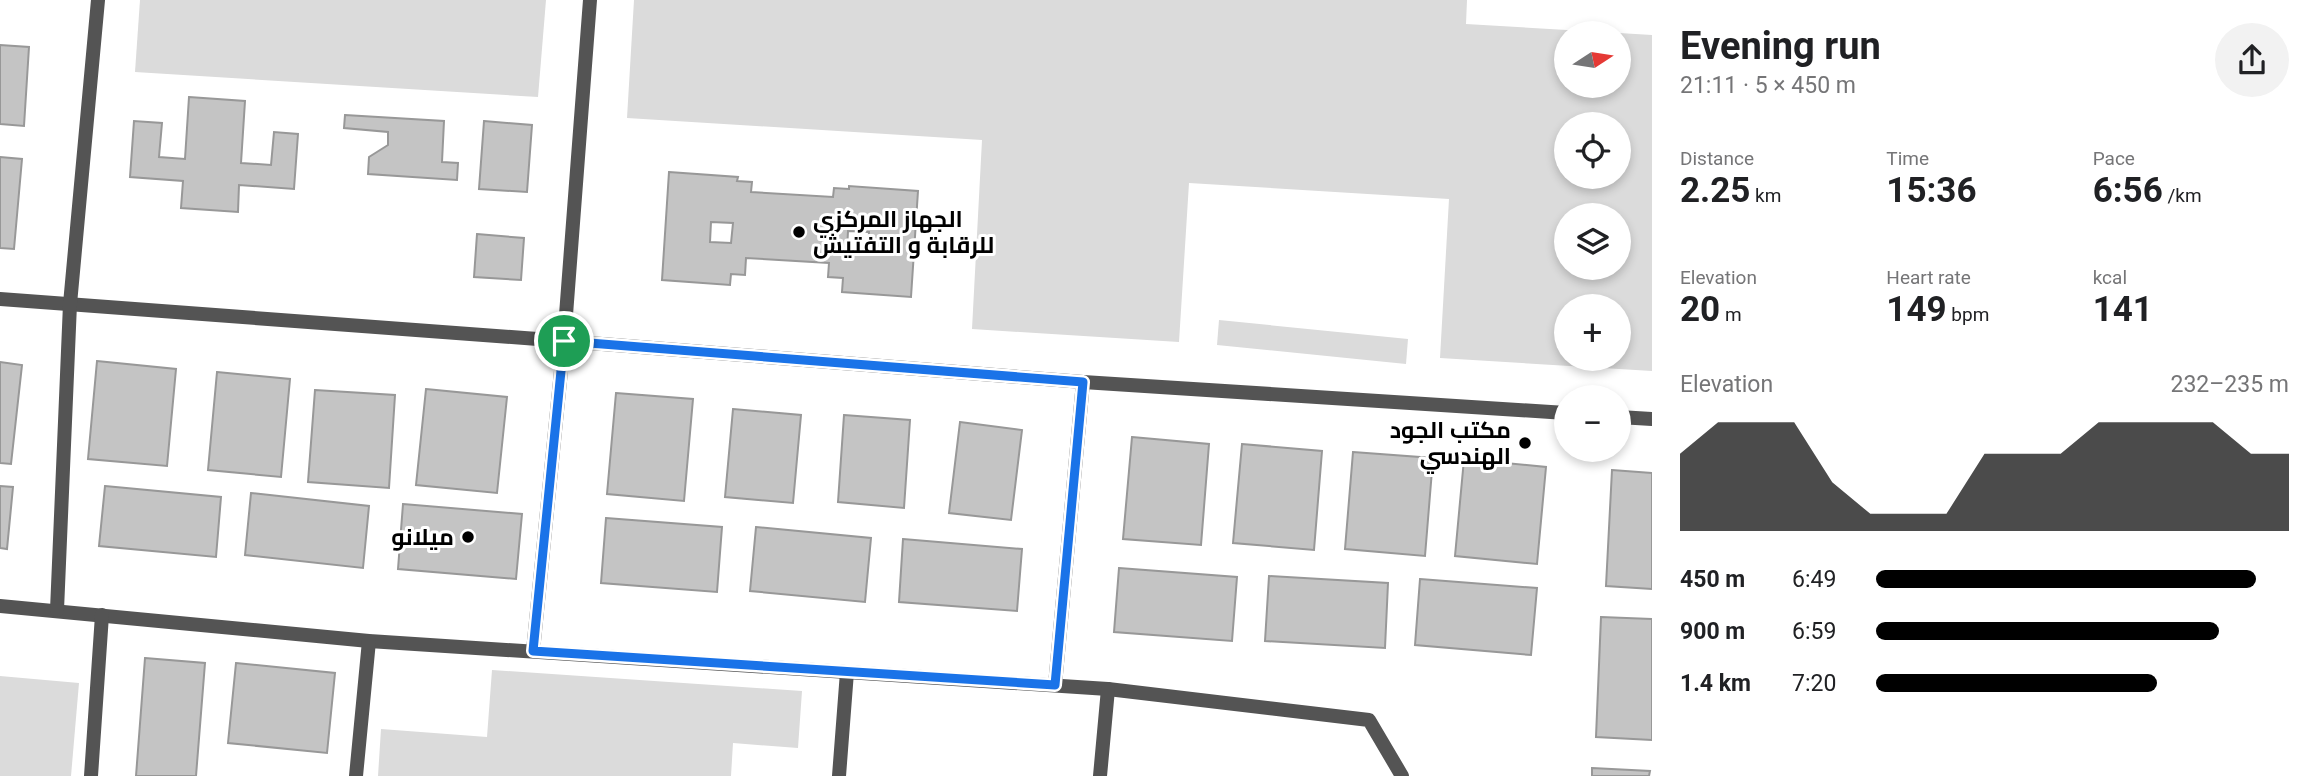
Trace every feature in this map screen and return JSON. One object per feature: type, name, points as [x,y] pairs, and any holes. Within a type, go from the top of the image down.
[{"type":"street","points":[[57,610],[70,304],[98,0]]},
{"type":"street","points":[[533,651],[564,341],[590,0]]},
{"type":"street","points":[[0,299],[1083,382],[1554,412]]},
{"type":"street","points":[[1055,685],[1083,382]]},
{"type":"street","points":[[1631,417],[1652,419]]},
{"type":"street","points":[[0,606],[369,641],[1108,689],[1369,720],[1402,776]]},
{"type":"street","points":[[91,776],[102,615]]},
{"type":"street","points":[[356,776],[369,641]]},
{"type":"street","points":[[839,776],[848,672]]},
{"type":"street","points":[[1100,776],[1108,689]]},
{"type":"shaded area","points":[[140,0],[546,0],[538,97],[135,72]]},
{"type":"shaded area","points":[[634,0],[1467,0],[1466,24],[1554,29],[1554,98],[1631,98],[1631,34],[1652,35],[1652,371],[1631,370],[1631,294],[1554,294],[1554,365],[1440,358],[1449,199],[1189,183],[1179,342],[972,329],[982,140],[627,118]]},
{"type":"shaded area","points":[[1219,320],[1408,339],[1406,364],[1217,345]]},
{"type":"shaded area","points":[[492,670],[802,691],[798,748],[733,743],[731,776],[378,776],[381,729],[487,737]]},
{"type":"shaded area","points":[[0,676],[79,683],[71,776],[0,776]]},
{"type":"building","points":[[0,45],[29,47],[24,126],[0,124]]},
{"type":"building","points":[[189,97],[245,101],[241,163],[271,165],[274,132],[298,134],[294,189],[239,185],[238,212],[181,208],[183,181],[130,177],[134,121],[162,123],[159,157],[185,159]]},
{"type":"building","points":[[345,115],[444,121],[442,162],[458,163],[457,180],[368,174],[369,157],[388,145],[388,132],[344,128]]},
{"type":"building","points":[[484,121],[532,125],[527,192],[479,189]]},
{"type":"building","points":[[0,157],[22,159],[14,249],[0,248]]},
{"type":"building","points":[[669,172],[738,177],[737,181],[752,182],[751,192],[833,197],[834,188],[849,189],[849,186],[918,191],[911,297],[842,292],[843,278],[828,277],[829,263],[746,258],[745,275],[731,274],[730,285],[662,280]],"holes":[[[711,222],[733,223],[731,243],[710,242]],[[848,231],[869,232],[868,252],[847,251]]]},
{"type":"building","points":[[477,234],[524,238],[521,280],[474,277]]},
{"type":"building","points":[[97,361],[176,369],[167,466],[88,459]]},
{"type":"building","points":[[0,362],[22,365],[11,464],[0,463]]},
{"type":"building","points":[[217,372],[290,379],[281,477],[208,470]]},
{"type":"building","points":[[426,389],[507,397],[497,493],[416,485]]},
{"type":"building","points":[[315,390],[395,395],[389,488],[308,482]]},
{"type":"building","points":[[616,393],[693,399],[684,501],[607,494]]},
{"type":"building","points":[[733,409],[801,415],[793,503],[725,497]]},
{"type":"building","points":[[844,415],[910,420],[904,508],[838,502]]},
{"type":"building","points":[[960,422],[1022,430],[1011,520],[949,513]]},
{"type":"building","points":[[1132,437],[1209,444],[1201,545],[1123,539]]},
{"type":"building","points":[[1242,444],[1322,451],[1314,550],[1233,543]]},
{"type":"building","points":[[1353,452],[1433,458],[1425,556],[1345,549]]},
{"type":"building","points":[[1464,459],[1546,467],[1537,564],[1455,556]]},
{"type":"building","points":[[1612,470],[1652,473],[1652,589],[1606,586]]},
{"type":"building","points":[[0,486],[13,487],[7,549],[0,548]]},
{"type":"building","points":[[105,486],[221,497],[216,557],[99,546]]},
{"type":"building","points":[[251,493],[369,506],[363,568],[245,555]]},
{"type":"building","points":[[403,504],[522,514],[516,579],[398,569]]},
{"type":"building","points":[[606,518],[722,527],[717,592],[601,583]]},
{"type":"building","points":[[756,527],[871,538],[865,602],[750,591]]},
{"type":"building","points":[[903,539],[1022,549],[1017,611],[899,602]]},
{"type":"building","points":[[1119,568],[1237,577],[1232,641],[1114,632]]},
{"type":"building","points":[[1269,576],[1388,583],[1385,648],[1265,641]]},
{"type":"building","points":[[1420,579],[1537,588],[1531,655],[1415,645]]},
{"type":"building","points":[[1601,617],[1652,619],[1652,740],[1596,737]]},
{"type":"building","points":[[145,658],[205,663],[196,776],[136,776]]},
{"type":"building","points":[[236,663],[335,673],[327,753],[228,743]]},
{"type":"building","points":[[1592,768],[1650,771],[1649,776],[1592,776]]},
{"type":"place","name":"الجهاز المركزي للرقابة و التفتيش","points":[[799,232]]},
{"type":"place","name":"مكتب الجود الهندسي","points":[[1525,443]]},
{"type":"place","name":"ميلانو","points":[[468,537]]},
{"type":"route","points":[[564,341],[1083,382],[1055,685],[533,651],[564,341]]}]
